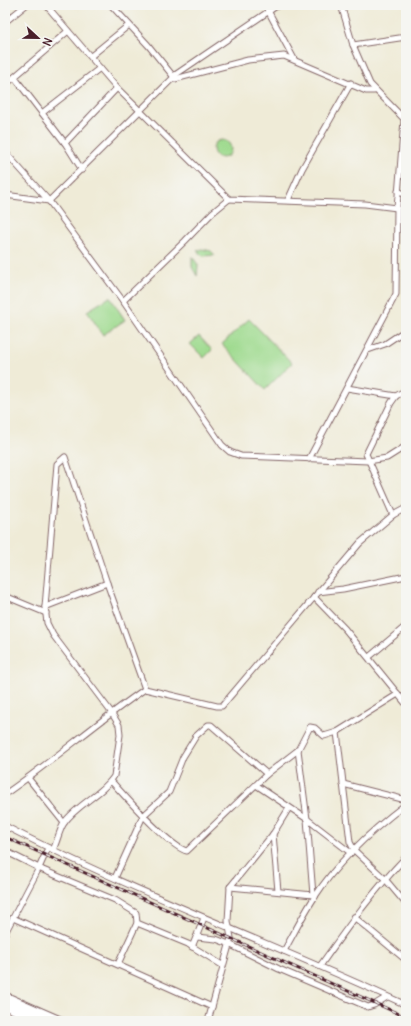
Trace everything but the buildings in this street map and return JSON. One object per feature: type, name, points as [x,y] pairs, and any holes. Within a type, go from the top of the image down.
[{"type":"highway","points":[[5,998],[60,1021]]},
{"type":"highway","points":[[5,1005],[42,1021]]},
{"type":"street","points":[[5,22],[26,5]]},
{"type":"street","points":[[46,5],[117,88],[229,199]]},
{"type":"street","points":[[111,5],[148,44],[174,77]]},
{"type":"street","points":[[265,5],[294,59]]},
{"type":"street","points":[[49,201],[82,170],[174,77],[278,5]]},
{"type":"street","points":[[309,460],[396,294],[397,208],[405,121],[374,91],[353,45],[341,5]]},
{"type":"street","points":[[91,56],[129,25]]},
{"type":"street","points":[[5,85],[68,31]]},
{"type":"street","points":[[353,45],[406,37]]},
{"type":"street","points":[[174,77],[267,57],[284,56],[351,83],[366,91],[374,91]]},
{"type":"street","points":[[42,113],[100,68]]},
{"type":"street","points":[[15,78],[65,143],[82,170]]},
{"type":"street","points":[[288,200],[299,173],[351,83]]},
{"type":"street","points":[[65,143],[117,88]]},
{"type":"street","points":[[5,152],[49,201],[123,302],[222,445],[230,452],[241,456],[309,460],[368,461],[387,458],[406,446]]},
{"type":"street","points":[[398,190],[406,195]]},
{"type":"street","points":[[5,195],[49,201]]},
{"type":"street","points":[[123,302],[212,213],[229,199],[365,204],[397,208]]},
{"type":"street","points":[[368,350],[384,344],[406,330]]},
{"type":"street","points":[[347,388],[396,396]]},
{"type":"street","points":[[393,515],[368,461],[366,451],[396,396],[406,390]]},
{"type":"street","points":[[54,850],[64,824],[91,796],[110,781],[116,770],[120,735],[119,725],[111,712],[53,636],[47,623],[45,607],[57,464],[65,457],[107,583],[145,689]]},
{"type":"street","points":[[5,794],[28,778],[111,712],[145,689],[222,706],[360,543],[393,515],[406,508]]},
{"type":"street","points":[[318,592],[343,589],[406,576]]},
{"type":"street","points":[[45,607],[107,583]]},
{"type":"street","points":[[5,596],[46,613]]},
{"type":"street","points":[[314,597],[325,606],[369,657],[406,704]]},
{"type":"street","points":[[369,657],[406,626]]},
{"type":"street","points":[[110,781],[143,816],[177,847],[187,851],[267,774],[298,750],[310,727],[315,728],[324,736],[337,732],[398,694]]},
{"type":"street","points":[[115,878],[143,816],[169,792],[183,757],[196,736],[209,725],[267,774]]},
{"type":"street","points":[[337,732],[352,851]]},
{"type":"street","points":[[298,750],[307,819],[314,896]]},
{"type":"street","points":[[28,778],[64,824]]},
{"type":"street","points":[[343,784],[406,800]]},
{"type":"street","points":[[256,785],[352,851],[385,879],[406,904]]},
{"type":"street","points":[[284,951],[314,896],[352,851],[382,823],[406,804]]},
{"type":"street","points":[[208,1021],[222,965],[231,938],[228,921],[230,887],[273,834],[289,808]]},
{"type":"street","points":[[5,826],[48,848],[204,918],[320,966],[406,1005]]},
{"type":"street","points":[[273,834],[278,892]]},
{"type":"street","points":[[5,933],[48,848]]},
{"type":"street","points":[[5,851],[39,868],[115,900],[136,913],[137,924],[118,964]]},
{"type":"street","points":[[320,966],[354,917],[385,879],[406,857]]},
{"type":"street","points":[[230,887],[314,896]]},
{"type":"street","points":[[354,917],[406,960]]},
{"type":"street","points":[[13,918],[212,1007]]},
{"type":"street","points":[[192,947],[204,918]]},
{"type":"street","points":[[137,924],[192,947],[222,965]]},
{"type":"street","points":[[197,937],[216,939],[229,944],[279,969],[368,1007],[374,1006],[387,996]]},
{"type":"green space","points":[[218,140],[226,140],[231,145],[229,156],[226,158],[218,158],[213,153],[213,145]]},
{"type":"green space","points":[[202,249],[211,251],[215,255],[203,256],[197,251]]},
{"type":"green space","points":[[192,256],[198,265],[197,276],[192,267]]},
{"type":"green space","points":[[110,297],[125,320],[103,335],[87,311]]},
{"type":"green space","points":[[249,319],[292,363],[265,390],[222,344]]},
{"type":"green space","points":[[199,336],[212,350],[204,358],[190,344]]},
{"type":"railway","points":[[5,837],[406,1017]]}]
